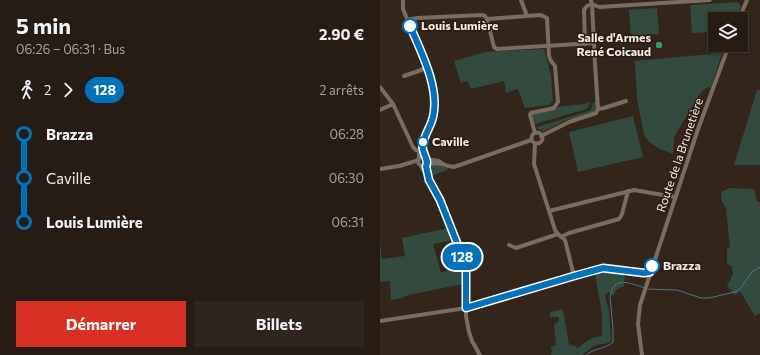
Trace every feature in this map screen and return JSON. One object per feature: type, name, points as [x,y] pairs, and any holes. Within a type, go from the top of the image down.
[{"type":"street","points":[[402,0],[403,9],[407,20],[432,82],[435,101],[431,123],[422,144],[420,162],[440,200],[459,248],[466,272],[466,316],[469,332],[480,355]]},
{"type":"street","points":[[521,0],[527,16]]},
{"type":"street","points":[[592,2],[598,6],[710,0]]},
{"type":"street","points":[[741,12],[745,0]]},
{"type":"street","points":[[535,143],[542,140],[542,136],[569,122],[596,113],[598,109],[592,2]]},
{"type":"street","points":[[585,44],[584,10],[592,2]]},
{"type":"street","points":[[407,20],[416,18],[482,15],[487,19],[494,47],[497,49],[594,43]]},
{"type":"street","points":[[487,19],[541,15],[547,18],[549,56],[555,66],[558,102],[554,108],[531,113],[530,115],[535,133]]},
{"type":"street","name":"Route de la Brunetière","points":[[642,355],[638,324],[640,305],[697,132],[726,52]]},
{"type":"street","points":[[404,76],[427,68]]},
{"type":"street","points":[[380,87],[393,104],[413,147],[416,150],[421,151],[426,159],[428,163],[426,165],[429,180]]},
{"type":"street","points":[[598,109],[626,101]]},
{"type":"street","points":[[380,110],[393,104]]},
{"type":"street","points":[[535,133],[539,133],[542,136]]},
{"type":"street","points":[[420,162],[422,157],[439,161],[448,166],[454,167],[523,144],[531,140],[532,135],[535,133]]},
{"type":"street","points":[[531,140],[535,143]]},
{"type":"street","points":[[535,143],[534,164],[555,230],[559,236],[565,240],[574,276]]},
{"type":"street","points":[[420,162],[423,167],[436,163],[443,164]]},
{"type":"street","points":[[380,170],[420,162]]},
{"type":"street","points":[[549,211],[634,190],[675,197]]},
{"type":"street","points":[[509,245],[516,248],[619,219],[622,214],[628,191]]},
{"type":"street","points":[[380,321],[466,308],[603,268],[644,273],[650,272]]},
{"type":"green space","points":[[738,2],[741,6],[739,12],[708,12],[708,32],[692,33],[690,5]]},
{"type":"green space","points":[[657,8],[659,34],[631,36],[629,10]]},
{"type":"green space","points":[[544,49],[551,75],[553,101],[549,105],[525,108],[518,89],[506,93],[504,81],[471,89],[467,81],[461,83],[454,61],[485,52]]},
{"type":"green space","points":[[722,53],[711,87],[706,88],[699,95],[674,137],[673,154],[660,149],[649,142],[644,135],[637,99],[635,61]]},
{"type":"green space","points":[[757,90],[760,90],[760,165],[734,165]]},
{"type":"green space","points":[[590,102],[588,108],[583,110],[535,124],[532,116],[533,114],[553,110],[558,107],[585,104]]},
{"type":"green space","points":[[594,102],[596,102],[594,112],[590,114],[566,120],[543,132],[537,127],[589,111]]},
{"type":"green space","points":[[633,116],[643,157],[578,172],[569,132]]},
{"type":"green space","points":[[440,165],[448,170],[431,176],[429,166]]},
{"type":"green space","points":[[730,188],[754,189],[757,202],[760,202],[760,313],[755,316],[740,291],[735,295],[727,286],[733,274],[732,267],[727,263],[727,249],[730,248],[726,208],[722,202],[721,192]]},
{"type":"green space","points":[[448,228],[453,240],[433,244],[441,272],[460,268],[463,284],[391,300],[390,281],[380,282],[380,243],[382,259],[405,256],[402,238]]},
{"type":"green space","points":[[605,272],[625,274],[624,286],[616,290],[614,296],[608,292],[605,296],[609,311],[611,341],[592,347],[582,355],[551,355],[551,347],[556,345],[554,325],[559,321],[558,317],[550,317],[550,312],[563,309],[569,345],[578,348],[595,337],[602,336],[602,313],[595,274]]},
{"type":"waterway","points":[[648,289],[677,290],[701,298],[709,298],[735,292],[740,289],[752,272],[760,267]]},
{"type":"waterway","points":[[586,355],[613,342],[610,297],[615,285],[624,282],[645,288]]},
{"type":"bus line","name":"128","points":[[410,26],[432,82],[435,101],[433,116],[422,144],[422,149],[428,160],[426,166],[429,180],[440,200],[459,248],[466,272],[466,308],[603,268],[644,273],[650,272],[652,266]]},
{"type":"place","name":"Louis Lumière","points":[[410,26]]},
{"type":"place","name":"Salle d'Armes René Coicaud","points":[[659,45]]},
{"type":"place","name":"Caville","points":[[423,142]]},
{"type":"place","name":"Brazza","points":[[652,266]]}]
